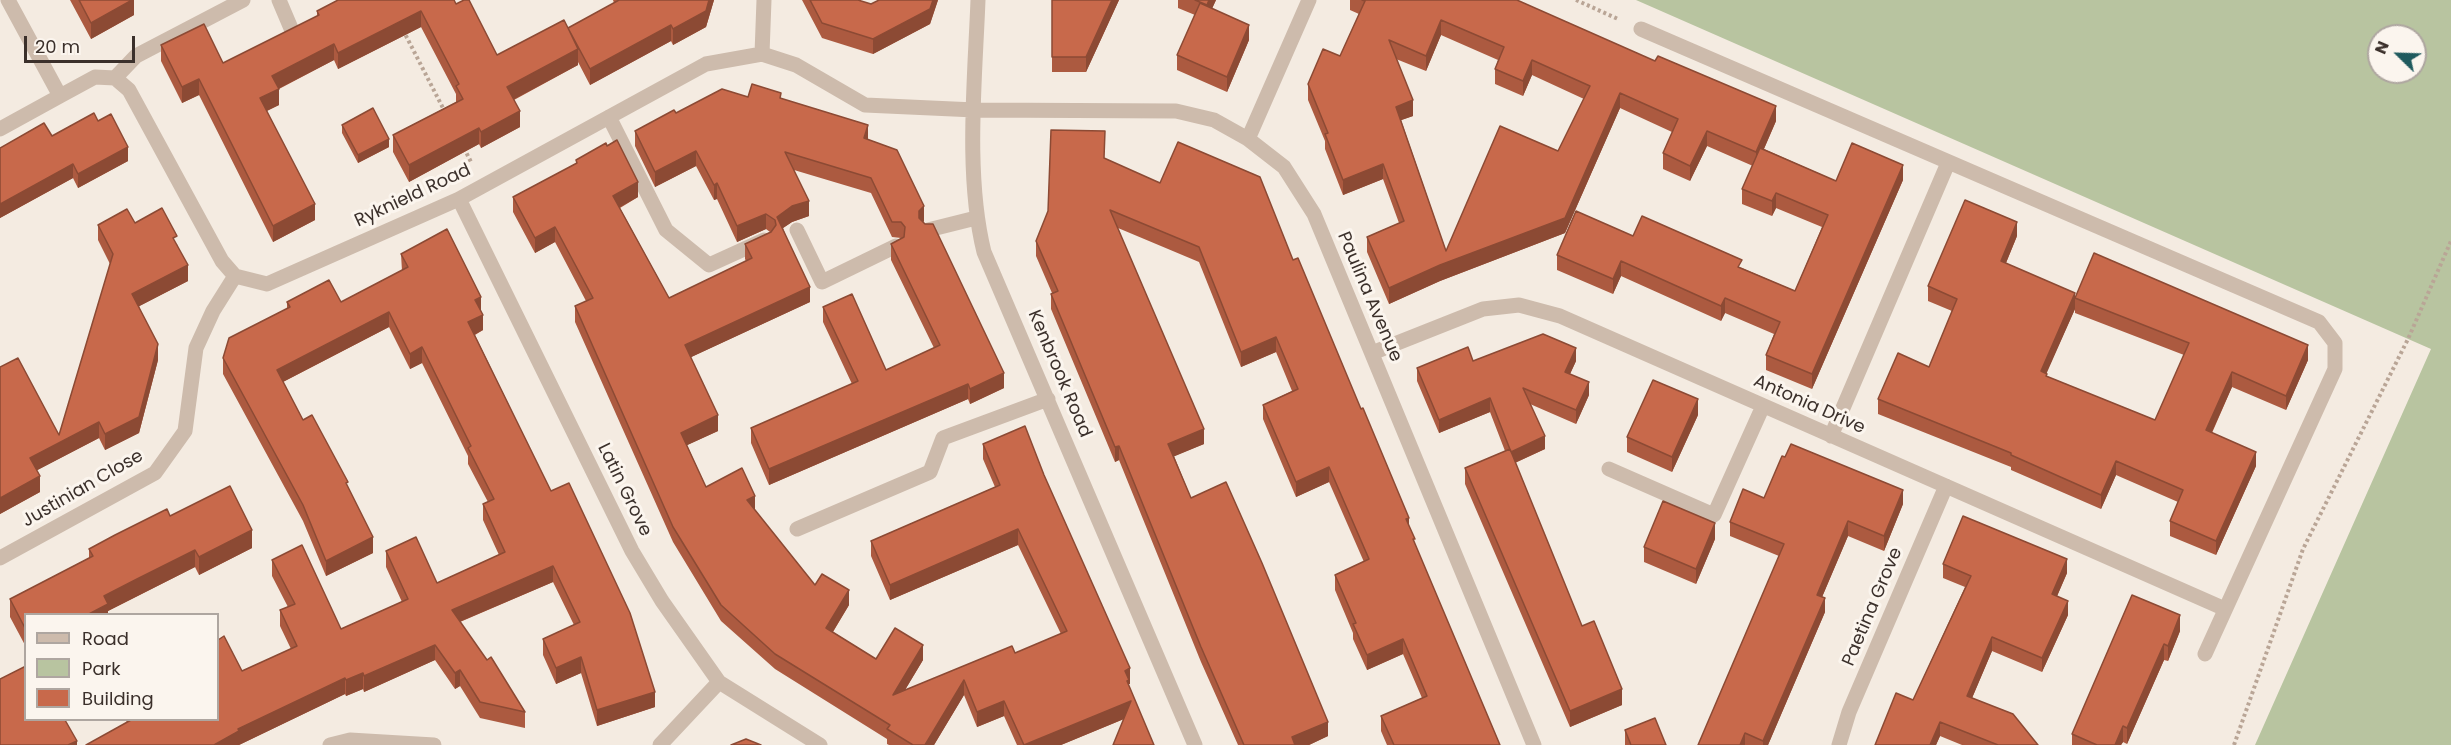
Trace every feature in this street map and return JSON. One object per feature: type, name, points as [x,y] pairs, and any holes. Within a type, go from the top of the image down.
[{"type":"street","points":[[8,0],[60,96]]},
{"type":"street","points":[[115,78],[136,56],[243,0]]},
{"type":"street","points":[[279,0],[293,33]]},
{"type":"street","points":[[762,54],[764,0]]},
{"type":"street","name":"Kenbrook Road","points":[[978,0],[973,179],[976,218],[984,252],[1195,745]]},
{"type":"street","points":[[1248,139],[1309,0]]},
{"type":"street","points":[[1641,29],[2319,322],[2335,343],[2335,369],[2249,553],[2205,654]]},
{"type":"street","name":"Ryknield Road","points":[[235,276],[267,284],[459,198],[706,64],[762,54],[796,65],[866,105],[975,110]]},
{"type":"street","points":[[0,129],[94,77],[115,78],[129,90],[222,261],[235,276]]},
{"type":"street","name":"Paulina Avenue","points":[[975,110],[1176,111],[1214,120],[1248,139],[1284,168],[1314,214],[1534,745]]},
{"type":"street","points":[[609,117],[666,230],[709,265],[766,239]]},
{"type":"street","points":[[1831,436],[1948,163]]},
{"type":"street","name":"Latin Grove","points":[[459,198],[632,551],[662,601],[719,682],[820,745]]},
{"type":"street","points":[[928,230],[976,218]]},
{"type":"street","points":[[797,230],[822,282],[896,246]]},
{"type":"street","name":"Justinian Close","points":[[0,558],[155,473],[185,431],[196,348],[213,311],[235,276]]},
{"type":"street","name":"Antonia Drive","points":[[1372,353],[1483,309],[1519,305],[1560,316],[2224,609]]},
{"type":"street","points":[[797,529],[930,472],[943,438],[1048,399]]},
{"type":"street","points":[[1610,469],[1714,515],[1763,406]]},
{"type":"street","name":"Paetina Grove","points":[[1839,745],[1849,712],[1946,486]]},
{"type":"street","points":[[660,745],[719,682]]},
{"type":"street","points":[[330,745],[350,740],[434,745]]},
{"type":"path","points":[[1576,0],[1641,29]]},
{"type":"path","points":[[399,21],[446,113]]},
{"type":"path","points":[[462,144],[483,186]]},
{"type":"path","points":[[2234,745],[2303,549],[2409,339],[2451,241]]},
{"type":"green space","points":[[1636,0],[2451,0],[2451,745],[2255,745],[2431,349]]},
{"type":"building","points":[[79,0],[132,0],[91,23]]},
{"type":"building","points":[[338,0],[454,0],[456,4],[469,0],[497,55],[564,20],[578,49],[507,87],[520,111],[481,132],[479,128],[409,165],[393,135],[463,99],[456,86],[459,84],[421,11],[338,53],[334,44],[272,76],[279,89],[260,98],[315,204],[273,226],[199,79],[182,87],[161,45],[204,24],[223,63],[319,15],[317,11]]},
{"type":"building","points":[[619,0],[709,0],[706,11],[673,29],[671,25],[590,69],[568,28]]},
{"type":"building","points":[[810,0],[858,0],[871,4],[879,0],[933,0],[930,9],[873,39],[822,23]]},
{"type":"building","points":[[1052,0],[1112,0],[1086,57],[1052,57]]},
{"type":"building","points":[[1195,0],[1209,0],[1207,5]]},
{"type":"building","points":[[1362,0],[1517,0],[1655,61],[1658,56],[1776,106],[1756,152],[1707,131],[1690,166],[1663,153],[1678,119],[1620,93],[1565,218],[1440,265],[1389,288],[1367,237],[1404,221],[1383,164],[1343,180],[1325,134],[1328,133],[1308,84],[1323,49],[1340,56],[1365,1]],"holes":[[[1441,20],[1504,47],[1495,69],[1523,81],[1532,60],[1590,86],[1558,151],[1500,126],[1446,251],[1396,107],[1413,100],[1389,40],[1426,56]]]},
{"type":"building","points":[[1200,3],[1249,25],[1227,77],[1177,55]]},
{"type":"building","points":[[752,84],[781,93],[780,98],[868,125],[864,138],[897,150],[924,206],[919,211],[919,218],[925,224],[933,224],[1004,373],[970,389],[968,384],[769,469],[751,428],[858,381],[823,307],[852,294],[886,370],[940,345],[891,244],[904,237],[905,227],[901,222],[892,222],[871,178],[785,152],[809,201],[792,206],[777,217],[810,287],[685,345],[718,415],[681,433],[706,487],[742,468],[755,496],[747,500],[815,585],[822,574],[849,590],[826,628],[876,659],[895,628],[923,645],[893,695],[1012,646],[1015,653],[1067,631],[1018,529],[890,585],[871,541],[1000,485],[983,444],[1025,426],[1044,475],[1130,668],[1125,671],[1129,680],[1127,681],[1154,745],[1113,745],[1131,701],[1024,745],[1004,701],[977,712],[964,680],[925,745],[913,745],[887,729],[890,725],[775,654],[721,605],[673,527],[575,306],[593,298],[555,227],[535,238],[513,197],[577,163],[576,160],[606,143],[607,146],[617,140],[638,182],[613,196],[669,298],[752,258],[745,244],[771,232],[776,225],[775,220],[766,214],[737,226],[717,183],[714,185],[696,151],[655,172],[635,131],[674,110],[676,113],[722,89],[748,97]]},
{"type":"building","points":[[373,108],[389,139],[358,155],[342,125]]},
{"type":"building","points":[[94,113],[98,121],[111,114],[128,147],[78,174],[73,164],[0,204],[0,148],[44,123],[52,136]]},
{"type":"building","points":[[1051,130],[1105,131],[1104,158],[1160,183],[1178,142],[1260,177],[1293,260],[1298,258],[1361,409],[1363,408],[1409,518],[1406,519],[1415,539],[1413,539],[1500,745],[1394,745],[1381,716],[1427,696],[1403,639],[1367,655],[1353,624],[1356,623],[1335,575],[1369,559],[1329,467],[1296,482],[1263,405],[1298,389],[1276,337],[1241,352],[1199,247],[1110,210],[1204,429],[1168,444],[1191,498],[1226,482],[1328,722],[1292,737],[1295,745],[1244,745],[1201,647],[1119,446],[1115,447],[1051,294],[1058,291],[1036,241],[1048,211]]},
{"type":"building","points":[[1852,143],[1903,165],[1812,374],[1766,355],[1780,322],[1725,298],[1721,306],[1621,261],[1613,279],[1557,255],[1576,211],[1633,236],[1642,216],[1742,260],[1738,267],[1795,291],[1828,215],[1776,193],[1772,201],[1742,189],[1760,148],[1836,181]]},
{"type":"building","points":[[1965,200],[2017,222],[2001,261],[2075,293],[2041,371],[2047,374],[2046,376],[2155,420],[2189,343],[2075,298],[2094,253],[2308,345],[2286,396],[2232,372],[2206,430],[2256,452],[2216,541],[2170,521],[2183,490],[2116,461],[2101,495],[2011,455],[2011,453],[1878,399],[1898,353],[1929,367],[1957,299],[1928,286]]},
{"type":"building","points":[[162,208],[177,236],[173,238],[188,265],[132,294],[158,344],[139,417],[105,434],[99,422],[30,458],[40,476],[0,498],[0,367],[18,358],[59,435],[113,254],[98,225],[127,209],[135,223]]},
{"type":"building","points":[[447,229],[481,297],[475,300],[483,315],[468,322],[551,491],[569,483],[630,613],[655,692],[597,710],[581,657],[556,668],[543,639],[580,622],[553,566],[452,610],[487,660],[491,657],[525,712],[480,702],[460,670],[455,673],[435,645],[364,676],[363,673],[346,680],[345,678],[238,729],[239,731],[214,745],[86,745],[129,721],[219,721],[219,639],[224,636],[242,671],[297,646],[280,610],[295,604],[272,560],[302,545],[341,629],[408,599],[386,551],[416,537],[437,583],[505,552],[483,504],[494,499],[468,448],[471,446],[422,347],[410,354],[389,312],[277,370],[303,420],[312,415],[348,482],[346,483],[373,537],[326,561],[303,505],[223,358],[229,338],[290,307],[287,302],[329,280],[341,302],[408,267],[401,254]]},
{"type":"building","points":[[1543,334],[1576,348],[1565,372],[1589,382],[1576,410],[1523,388],[1545,436],[1511,452],[1490,398],[1439,420],[1417,368],[1468,347],[1473,361]]},
{"type":"building","points":[[1653,380],[1698,399],[1672,457],[1627,437]]},
{"type":"building","points":[[1791,444],[1903,490],[1884,536],[1848,521],[1817,595],[1825,598],[1763,741],[1745,733],[1740,745],[1698,745],[1784,544],[1730,522],[1743,489],[1764,498],[1782,456],[1785,457]]},
{"type":"building","points":[[1510,449],[1582,626],[1594,621],[1622,689],[1570,711],[1465,468]]},
{"type":"building","points":[[230,486],[252,530],[199,557],[195,550],[104,596],[108,604],[91,613],[24,613],[24,626],[10,599],[93,556],[89,549],[115,535],[167,509],[170,516]]},
{"type":"building","points":[[1663,501],[1715,523],[1696,569],[1644,547]]},
{"type":"building","points":[[1963,516],[2067,559],[2052,594],[2068,601],[2042,658],[1992,637],[1967,696],[2013,714],[2038,745],[1998,745],[1940,722],[1930,745],[1875,745],[1896,693],[1913,700],[1971,576],[1943,564]]},
{"type":"building","points":[[2132,595],[2180,615],[2168,646],[2164,644],[2127,728],[2123,726],[2115,745],[2097,745],[2072,734]]},
{"type":"building","points":[[24,667],[24,721],[66,721],[77,741],[68,745],[0,745],[0,679]]},
{"type":"building","points":[[1655,718],[1666,745],[1631,745],[1625,730]]},
{"type":"building","points":[[746,739],[761,745],[731,745]]}]
